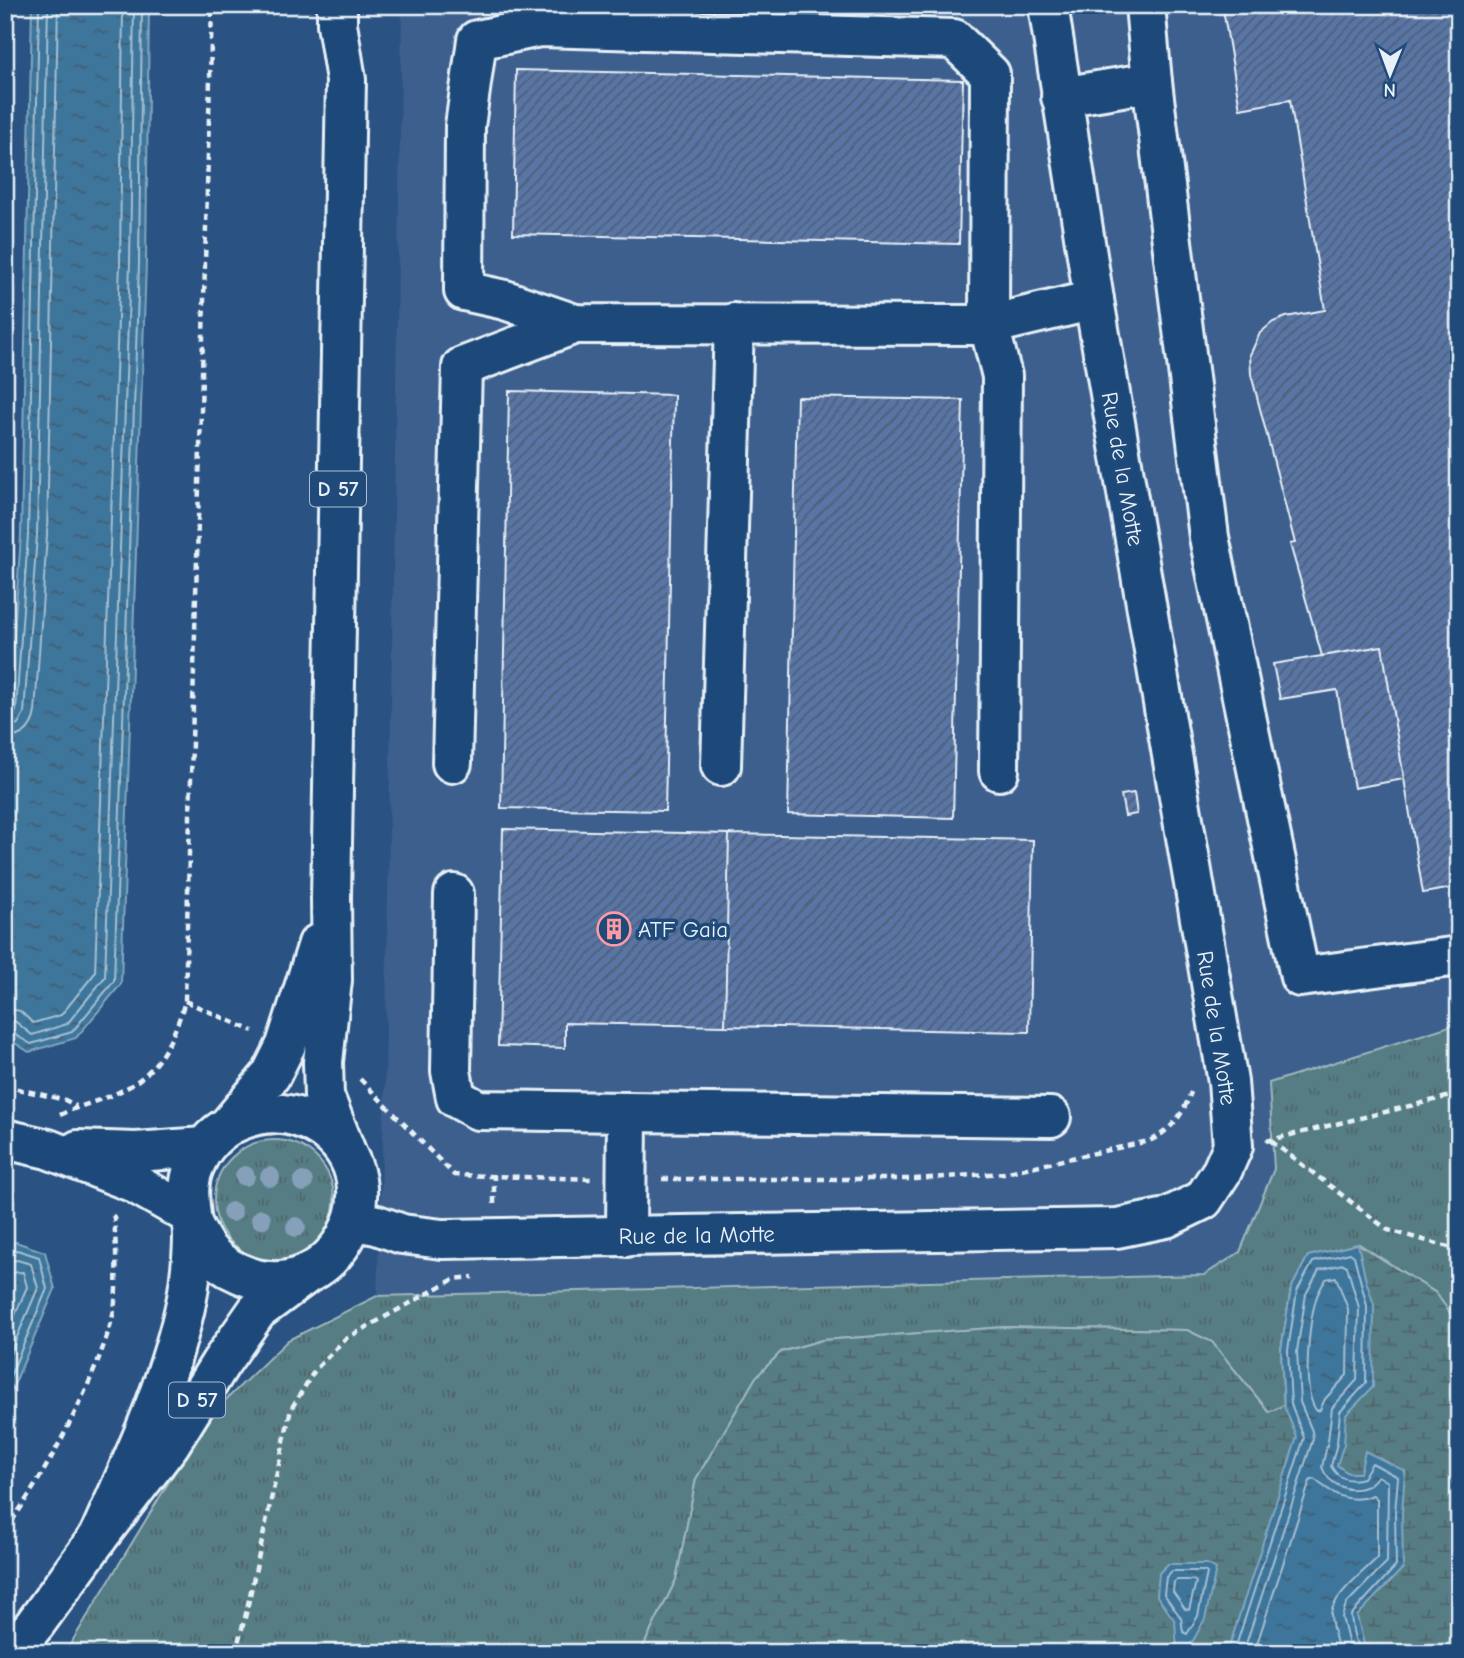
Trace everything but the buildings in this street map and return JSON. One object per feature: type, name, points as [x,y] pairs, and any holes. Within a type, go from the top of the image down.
[{"type":"main road","name":"D 57","points":[[337,5],[337,24],[346,80],[331,898],[332,980],[323,1062],[324,1096],[348,1157]]},
{"type":"main road","name":"D 57","points":[[346,80],[358,25],[359,5]]},
{"type":"main road","name":"Rue de la Motte","points":[[354,1221],[377,1224],[402,1234],[442,1239],[1117,1228],[1166,1218],[1203,1200],[1222,1171],[1233,1146],[1228,1083],[1094,300],[1048,5]]},
{"type":"main road","points":[[1145,5],[1152,82],[1209,537],[1300,977],[1459,956]]},
{"type":"main road","points":[[999,771],[1002,376],[989,325],[990,74],[954,39],[540,27],[477,40],[465,126],[464,291],[505,300],[575,324],[989,325],[1094,300]]},
{"type":"main road","points":[[1061,97],[1152,82]]},
{"type":"main road","points":[[721,766],[734,323]]},
{"type":"main road","points":[[452,763],[462,367],[575,324]]},
{"type":"main road","points":[[454,894],[451,1071],[456,1098],[478,1110],[1051,1117]]},
{"type":"main road","name":"D 57","points":[[216,1136],[271,1075],[286,1045],[331,898]]},
{"type":"main road","points":[[626,1237],[628,1112]]},
{"type":"main road","points":[[5,1139],[50,1136],[136,1152],[216,1136],[254,1114],[281,1113],[308,1120],[331,1135],[348,1157],[358,1199],[354,1221],[343,1244],[327,1262],[305,1275],[279,1282],[251,1279],[226,1268],[206,1249],[191,1220],[188,1192],[193,1169],[216,1136]]},
{"type":"main road","points":[[50,1136],[132,1182],[191,1220]]},
{"type":"main road","name":"D 57","points":[[99,1536],[144,1434],[171,1361],[187,1296],[191,1220]]},
{"type":"main road","name":"D 57","points":[[10,1653],[36,1624],[170,1444],[257,1311],[305,1275]]},
{"type":"path","points":[[50,1136],[59,1115],[130,1086],[151,1069],[171,1040],[185,1001],[212,5]]},
{"type":"path","points":[[185,1001],[286,1045]]},
{"type":"path","points":[[323,1062],[345,1064],[454,1175],[626,1179],[915,1179],[1004,1174],[1149,1142],[1164,1134],[1177,1121],[1192,1087]]},
{"type":"path","points":[[5,1086],[65,1100],[77,1106]]},
{"type":"path","points":[[1271,1141],[1459,1094]]},
{"type":"path","points":[[1266,1152],[1271,1141]]},
{"type":"path","points":[[1271,1141],[1388,1230],[1459,1251]]},
{"type":"path","points":[[5,1531],[63,1435],[91,1375],[112,1318],[116,1254],[114,1217],[107,1210]]},
{"type":"path","points":[[235,1653],[291,1409],[315,1370],[345,1339],[454,1279],[475,1277]]},
{"type":"shaded area","points":[[402,5],[1459,5],[1459,1023],[1269,1083],[1274,1169],[1240,1252],[1204,1275],[377,1296],[385,1082]]},
{"type":"green space","points":[[1459,1023],[1459,1326],[1436,1293],[1359,1244],[1291,1289],[1281,1350],[1284,1406],[1269,1412],[1212,1342],[1187,1330],[1006,1327],[822,1340],[781,1352],[756,1377],[696,1479],[676,1580],[640,1653],[65,1653],[209,1416],[288,1340],[377,1296],[1204,1275],[1240,1252],[1274,1169],[1269,1083]]},
{"type":"green space","points":[[274,1140],[297,1144],[317,1157],[330,1177],[334,1200],[330,1223],[317,1243],[297,1256],[274,1260],[251,1256],[231,1243],[218,1223],[214,1200],[218,1177],[231,1157],[251,1144]]},
{"type":"green space","points":[[1358,1244],[1436,1293],[1459,1326],[1459,1653],[640,1653],[676,1580],[696,1479],[756,1377],[781,1352],[822,1340],[1006,1327],[1187,1330],[1212,1342],[1269,1412],[1284,1405],[1281,1350],[1291,1289],[1308,1256]]},
{"type":"water","points":[[32,5],[149,5],[146,263],[121,984],[76,1038],[29,1052],[10,1040],[5,1027],[5,761],[21,535]]},
{"type":"water","points":[[16,1242],[45,1252],[55,1289],[5,1406],[5,1247]]},
{"type":"water","points":[[1358,1244],[1374,1305],[1373,1387],[1346,1415],[1344,1444],[1337,1465],[1348,1473],[1360,1473],[1365,1451],[1405,1471],[1402,1513],[1403,1568],[1357,1616],[1364,1644],[1402,1653],[1168,1653],[1168,1650],[1177,1649],[1175,1621],[1157,1596],[1159,1573],[1168,1564],[1207,1564],[1216,1569],[1205,1619],[1189,1648],[1230,1644],[1297,1437],[1284,1406],[1281,1350],[1291,1289],[1308,1256]]},
{"type":"place","name":"ATF Gaia","points":[[614,929]]}]
